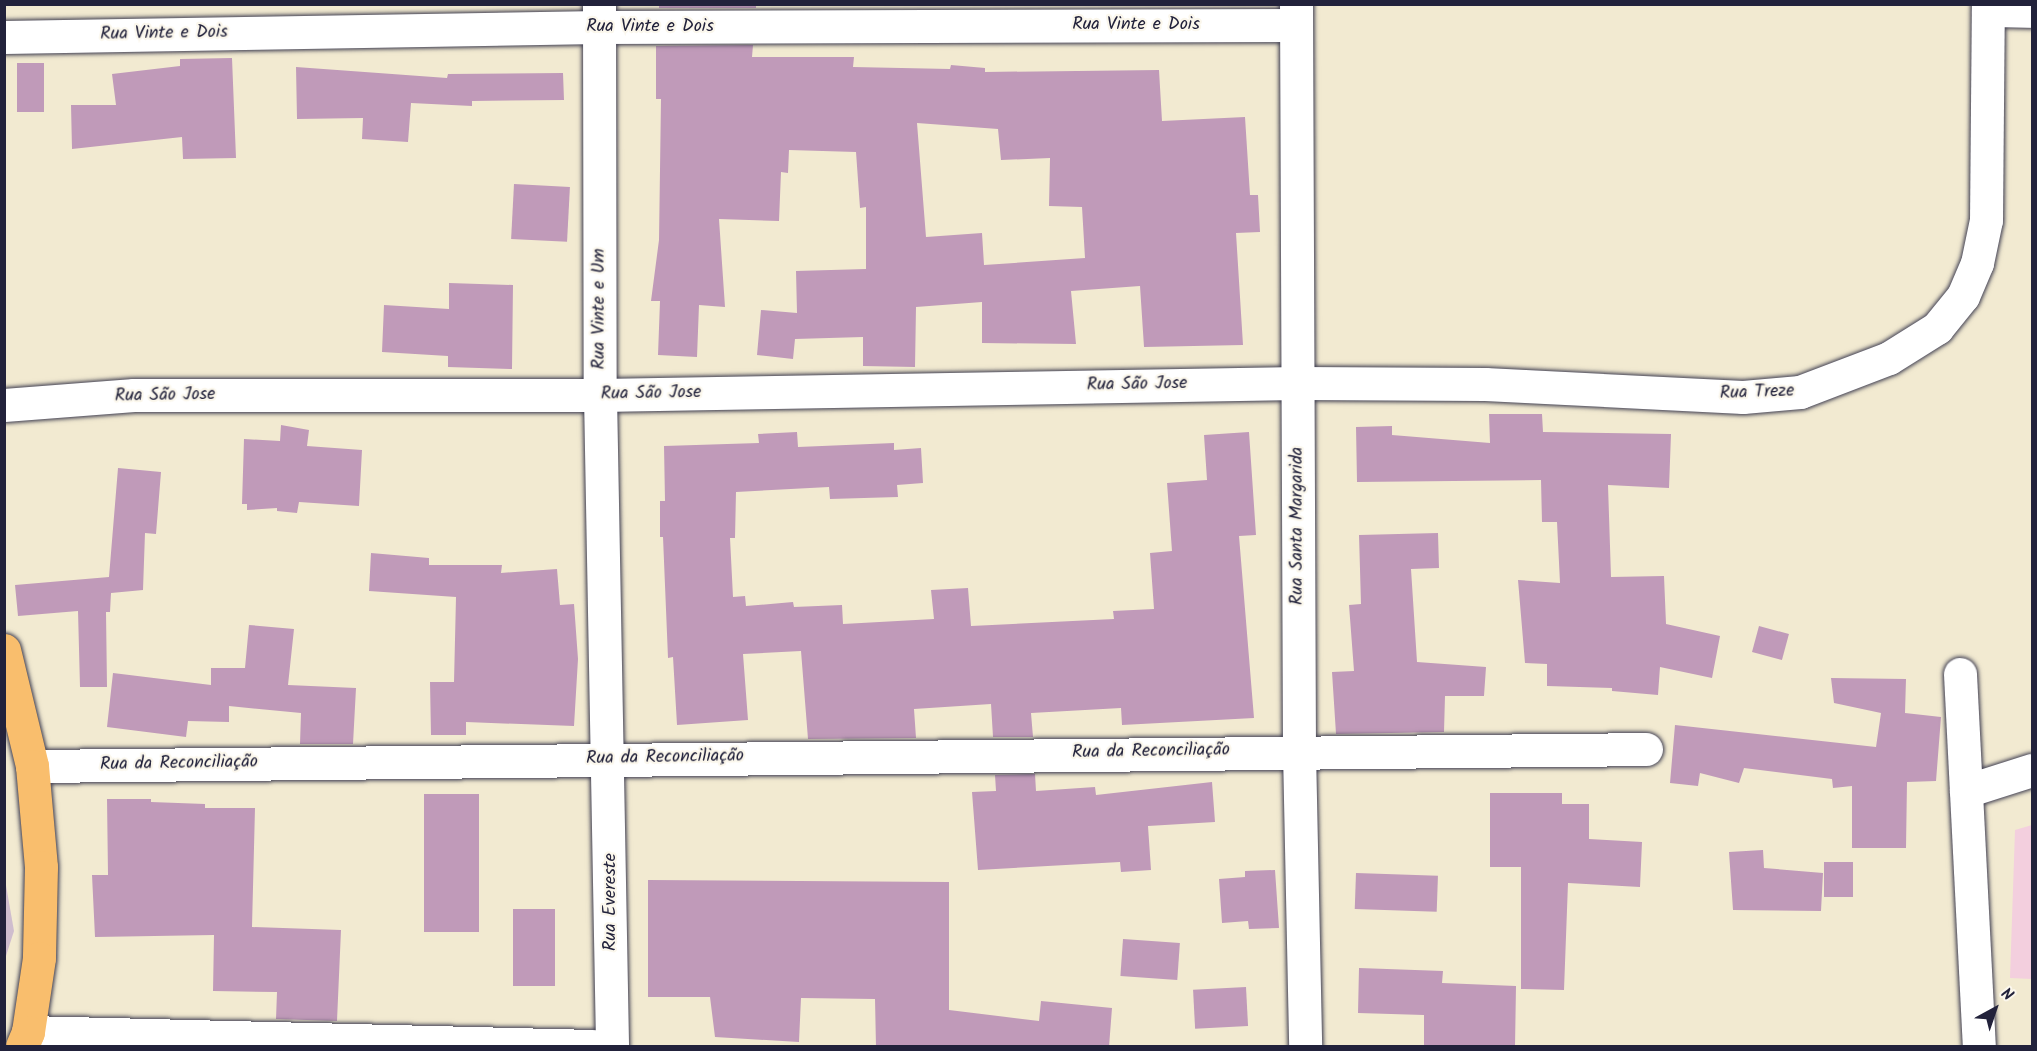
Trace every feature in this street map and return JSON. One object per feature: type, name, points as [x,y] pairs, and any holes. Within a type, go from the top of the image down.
[{"type":"main road","points":[[4,650],[32,766],[40,867],[39,958],[25,1039]]},
{"type":"street","points":[[1988,7],[2032,10]]},
{"type":"street","name":"Rua Treze","points":[[1298,382],[1485,384],[1743,397],[1800,392],[1888,358],[1937,328],[1963,296],[1977,263],[1986,220],[1988,7]]},
{"type":"street","name":"Rua Santa Margarida","points":[[1296,15],[1299,751],[1305,1047]]},
{"type":"street","name":"Rua Vinte e Dois","points":[[4,37],[599,16],[1296,15]]},
{"type":"street","name":"Rua Vinte e Um","points":[[599,16],[600,395],[610,758]]},
{"type":"street","name":"Rua São Jose","points":[[4,405],[134,395],[600,395],[1298,382]]},
{"type":"street","points":[[1960,674],[1979,1047]]},
{"type":"street","name":"Rua da Reconciliação","points":[[32,766],[610,758],[1646,749]]},
{"type":"street","name":"Rua Evereste","points":[[610,758],[612,1047]]},
{"type":"street","points":[[1966,791],[2032,770]]},
{"type":"street","points":[[25,1039],[592,1047]]},
{"type":"shaded area","points":[[2032,825],[2032,979],[2010,978],[2015,830]]},
{"type":"shaded area","points":[[4,874],[14,931],[5,959],[4,959]]},
{"type":"building","points":[[659,4],[756,4],[756,8],[659,8]]},
{"type":"building","points":[[753,45],[752,57],[854,57],[853,67],[950,69],[951,65],[985,68],[985,72],[1159,70],[1162,121],[1245,117],[1250,195],[1258,195],[1260,232],[1236,233],[1243,345],[1144,347],[1140,286],[1071,291],[1076,344],[982,343],[982,302],[916,307],[915,367],[863,366],[863,337],[795,339],[793,359],[757,355],[761,310],[797,313],[796,271],[866,269],[866,207],[860,208],[856,152],[789,150],[788,173],[781,172],[779,221],[719,219],[725,307],[699,305],[697,357],[658,355],[660,301],[651,301],[659,240],[661,99],[656,99],[656,46]],"holes":[[[917,123],[998,129],[1001,160],[1050,158],[1049,206],[1082,207],[1085,258],[984,265],[982,233],[926,237]]]},
{"type":"building","points":[[232,58],[236,158],[183,159],[182,137],[72,149],[71,105],[116,105],[112,74],[180,66],[180,59]]},
{"type":"building","points":[[17,63],[44,63],[44,112],[17,112]]},
{"type":"building","points":[[296,67],[447,78],[448,74],[563,73],[564,100],[472,101],[472,106],[411,103],[408,142],[362,139],[363,118],[297,119]]},
{"type":"building","points":[[514,184],[570,187],[567,242],[511,239]]},
{"type":"building","points":[[449,283],[513,285],[512,369],[448,367],[448,356],[382,352],[384,305],[449,309]]},
{"type":"building","points":[[1489,414],[1542,414],[1543,432],[1671,434],[1669,488],[1608,485],[1611,577],[1664,576],[1666,624],[1720,636],[1712,678],[1660,667],[1658,695],[1612,691],[1612,688],[1547,686],[1547,664],[1525,663],[1518,580],[1560,583],[1557,522],[1542,522],[1541,480],[1357,482],[1356,427],[1392,426],[1392,435],[1490,443]]},
{"type":"building","points":[[281,425],[309,430],[307,446],[362,450],[359,506],[299,502],[297,513],[277,511],[277,508],[247,510],[247,504],[242,504],[244,439],[280,441]]},
{"type":"building","points":[[797,432],[798,447],[894,443],[894,450],[921,448],[923,483],[897,485],[898,497],[830,499],[829,487],[736,492],[735,538],[730,538],[733,597],[745,596],[746,606],[793,602],[794,607],[842,605],[843,624],[934,619],[931,590],[968,588],[971,626],[1114,619],[1113,611],[1154,609],[1150,553],[1172,551],[1167,483],[1207,480],[1204,435],[1249,432],[1256,535],[1239,536],[1254,718],[1122,725],[1121,708],[1031,713],[1033,737],[993,737],[991,704],[914,709],[916,738],[808,739],[801,651],[743,654],[748,720],[677,725],[673,657],[668,658],[663,537],[660,537],[660,501],[665,501],[664,446],[759,443],[758,434]]},
{"type":"building","points":[[118,468],[161,472],[156,534],[145,533],[143,590],[111,593],[110,612],[106,612],[107,687],[80,687],[78,611],[18,616],[15,585],[109,577]]},
{"type":"building","points":[[1438,533],[1439,568],[1411,569],[1417,662],[1486,667],[1484,696],[1445,696],[1444,732],[1336,734],[1332,672],[1354,671],[1349,605],[1361,604],[1359,535]]},
{"type":"building","points":[[371,553],[429,558],[429,565],[502,565],[501,573],[557,569],[560,605],[574,604],[578,659],[574,726],[466,722],[466,735],[431,735],[430,682],[454,682],[456,597],[369,591]]},
{"type":"building","points":[[249,625],[294,629],[288,685],[356,688],[353,744],[300,744],[301,713],[229,706],[229,722],[188,721],[186,737],[107,727],[113,673],[211,685],[211,668],[245,668]]},
{"type":"building","points":[[1759,626],[1789,634],[1782,660],[1752,652]]},
{"type":"building","points":[[1831,678],[1906,679],[1905,713],[1941,717],[1936,781],[1907,782],[1906,848],[1852,848],[1852,786],[1833,788],[1832,779],[1744,768],[1739,783],[1700,773],[1698,786],[1670,783],[1675,725],[1876,747],[1881,713],[1834,703]]},
{"type":"building","points":[[1035,774],[1036,791],[1095,787],[1096,795],[1212,782],[1215,822],[1148,826],[1151,870],[1121,872],[1120,862],[978,870],[972,792],[996,791],[995,775]]},
{"type":"building","points":[[1490,793],[1562,793],[1562,804],[1589,804],[1589,839],[1642,842],[1640,887],[1568,883],[1564,990],[1521,989],[1521,867],[1490,867]]},
{"type":"building","points":[[424,794],[479,794],[479,932],[424,932]]},
{"type":"building","points":[[107,799],[151,799],[151,802],[205,804],[205,808],[255,808],[252,927],[341,930],[337,1021],[276,1019],[277,992],[213,991],[214,935],[95,937],[92,875],[108,875]]},
{"type":"building","points":[[1763,850],[1764,868],[1823,873],[1821,911],[1733,910],[1729,852]]},
{"type":"building","points":[[1824,862],[1853,862],[1853,897],[1824,897]]},
{"type":"building","points":[[1275,870],[1279,928],[1249,929],[1248,921],[1222,923],[1219,879],[1245,877],[1245,871]]},
{"type":"building","points":[[1356,873],[1438,876],[1437,912],[1355,909]]},
{"type":"building","points":[[648,880],[949,882],[949,1010],[1039,1021],[1041,1001],[1112,1008],[1109,1047],[876,1047],[875,999],[801,998],[799,1042],[715,1037],[710,997],[648,997]]},
{"type":"building","points":[[513,909],[555,909],[555,986],[513,986]]},
{"type":"building","points":[[1123,939],[1180,943],[1177,980],[1120,976]]},
{"type":"building","points":[[1359,968],[1443,971],[1442,983],[1516,986],[1515,1047],[1424,1047],[1424,1015],[1358,1013]]},
{"type":"building","points":[[1246,987],[1248,1026],[1195,1029],[1193,990]]}]
